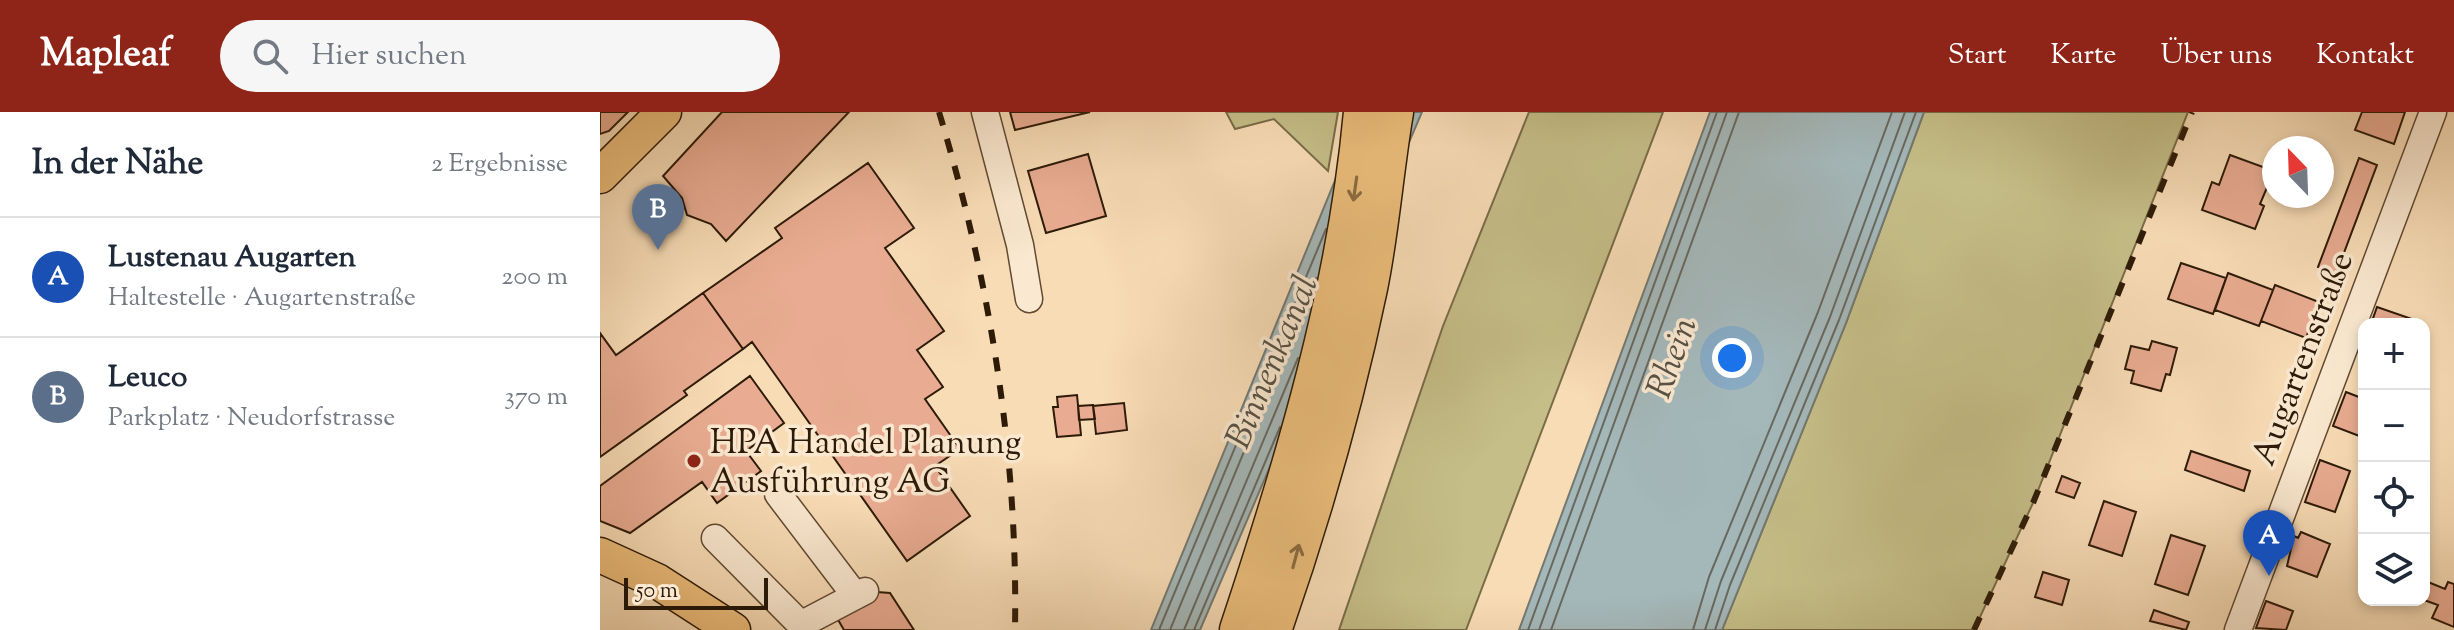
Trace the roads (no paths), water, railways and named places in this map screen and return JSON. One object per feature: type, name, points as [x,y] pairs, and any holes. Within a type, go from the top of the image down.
[{"type":"highway","points":[[1240,630],[1307,407],[1334,303],[1364,112]]},
{"type":"highway","points":[[1271,630],[1338,407],[1367,288],[1393,112]]},
{"type":"main road","points":[[600,176],[664,112]]},
{"type":"main road","points":[[600,555],[657,581],[733,630]]},
{"type":"street","points":[[985,112],[1020,245],[1029,299]]},
{"type":"street","name":"Augartenstraße","points":[[2238,630],[2433,112]]},
{"type":"street","points":[[715,538],[804,627],[860,593],[778,494]]},
{"type":"water","name":"Binnenkanal","points":[[1363,112],[1422,112],[1200,630],[1151,630]]},
{"type":"water","name":"Rhein","points":[[1710,112],[1924,112],[1846,323],[1722,630],[1519,630]]},
{"type":"railway","points":[[939,112],[973,239],[997,368],[1012,498],[1015,630]]},
{"type":"railway","points":[[1974,630],[2033,503],[2192,112]]},
{"type":"place","name":"Leuco","points":[[658,250]]},
{"type":"place","name":"HPA Handel Planung Ausführung AG","points":[[694,461]]},
{"type":"place","name":"Lustenau Augarten","points":[[2269,576]]}]
